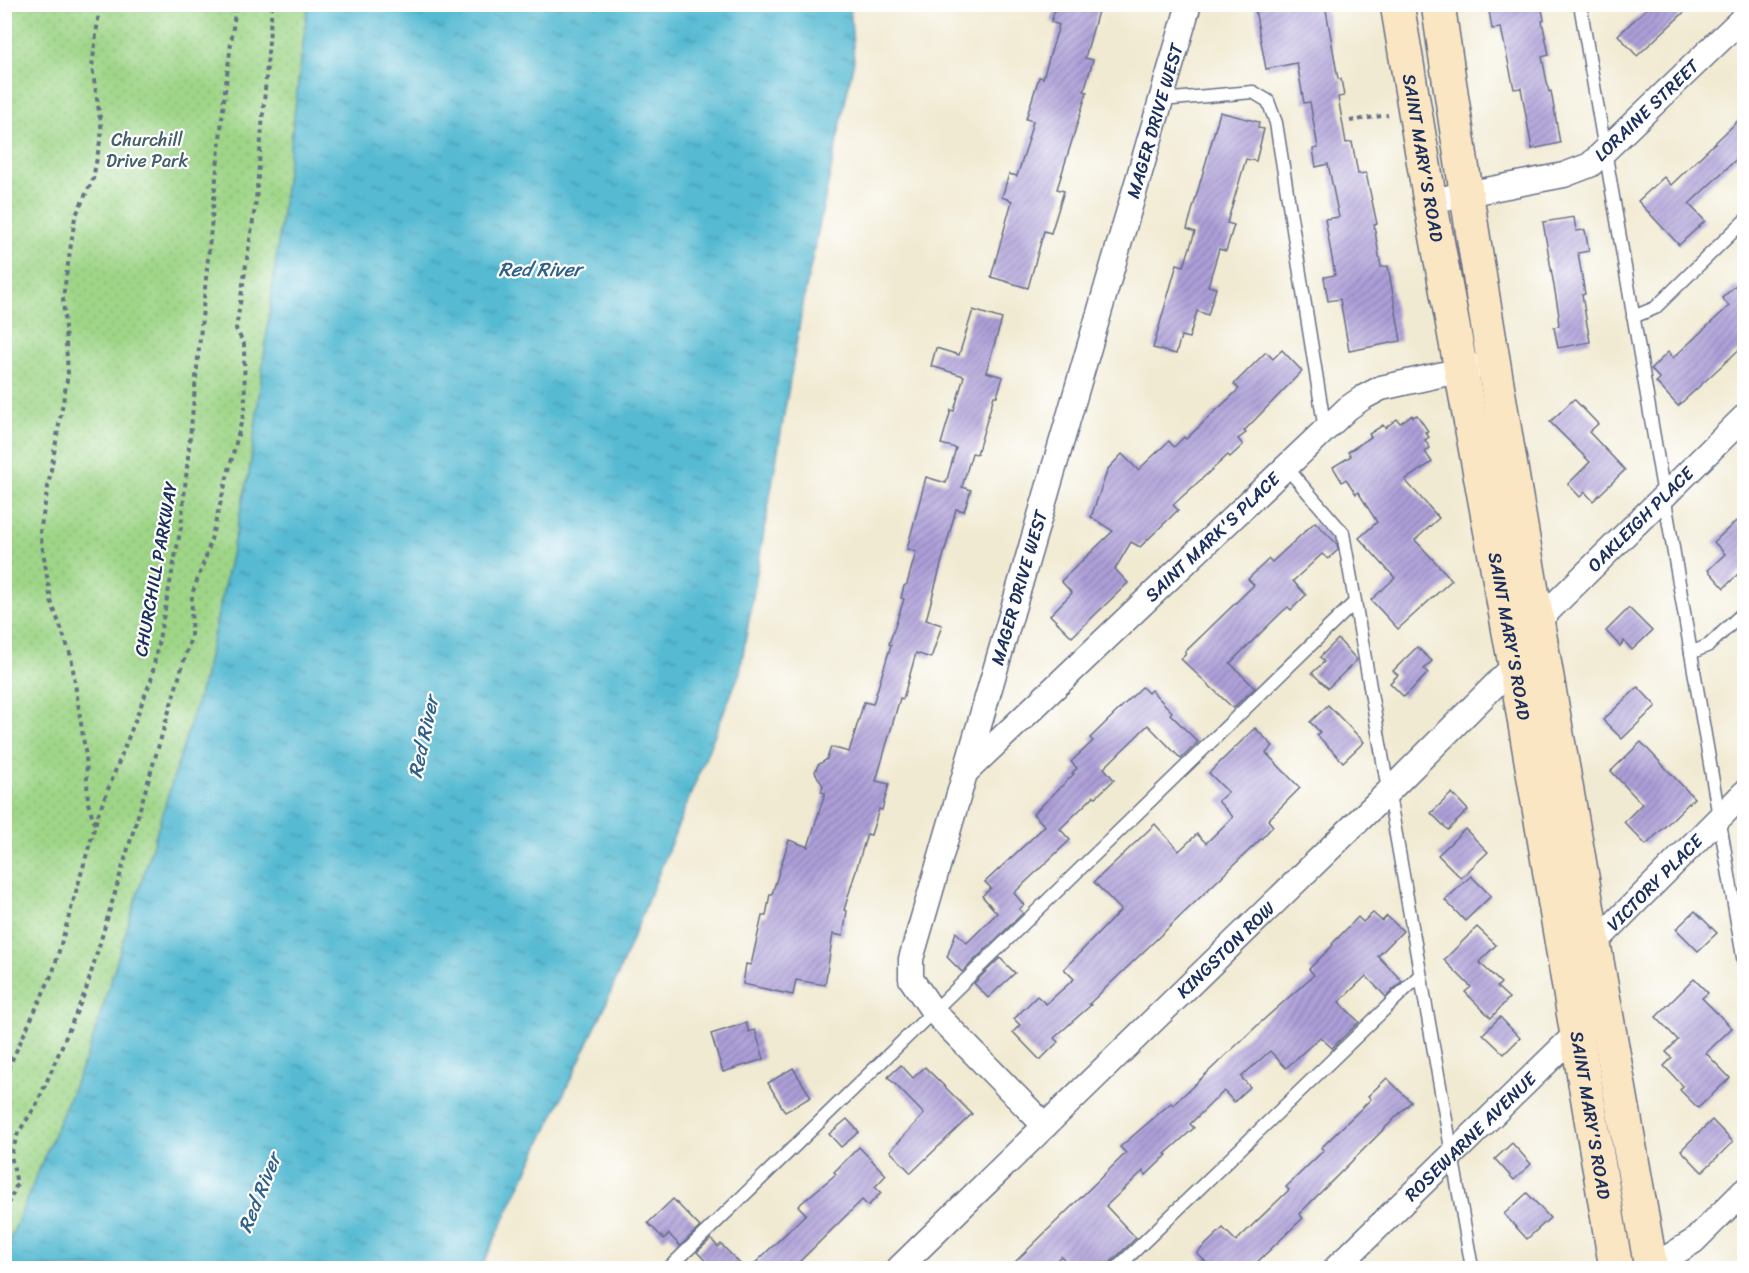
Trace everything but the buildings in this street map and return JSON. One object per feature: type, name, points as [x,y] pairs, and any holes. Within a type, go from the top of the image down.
[{"type":"main road","name":"SAINT MARY'S ROAD","points":[[1397,4],[1431,201],[1477,366],[1538,621],[1651,1269]]},
{"type":"main road","name":"SAINT MARY'S ROAD","points":[[1438,4],[1465,195],[1477,366],[1515,665],[1616,1269]]},
{"type":"street","name":"MAGER DRIVE WEST","points":[[1045,1126],[933,1011],[911,979],[910,959],[1189,4]]},
{"type":"street","name":"LORAINE STREET","points":[[1431,201],[1564,175],[1590,165],[1744,17]]},
{"type":"street","name":"SAINT MARK'S PLACE","points":[[966,773],[1348,408],[1381,388],[1477,366]]},
{"type":"street","name":"OAKLEIGH PLACE","points":[[1538,621],[1744,417]]},
{"type":"street","name":"KINGSTON ROW","points":[[899,1269],[1515,665],[1538,621]]},
{"type":"street","name":"VICTORY PLACE","points":[[1566,972],[1744,793]]},
{"type":"street","name":"ROSEWARNE AVENUE","points":[[1336,1269],[1605,1006]]},
{"type":"street","points":[[1651,1269],[1694,1241],[1744,1191]]},
{"type":"lane","points":[[1580,4],[1744,963]]},
{"type":"lane","points":[[1161,100],[1253,92],[1268,101],[1276,123],[1325,430]]},
{"type":"lane","points":[[1633,317],[1655,308],[1744,221]]},
{"type":"lane","points":[[1286,467],[1343,533],[1472,1269]]},
{"type":"lane","points":[[669,1269],[1355,602]]},
{"type":"lane","points":[[1691,653],[1709,645],[1744,612]]},
{"type":"lane","points":[[1118,1269],[1420,975]]},
{"type":"path","points":[[96,824],[88,803],[86,757],[71,656],[51,601],[40,532],[68,374],[63,298],[75,217],[93,179],[102,132],[92,67],[100,4]]},
{"type":"path","name":"CHURCHILL PARKWAY","points":[[4,1077],[53,972],[96,824],[151,680],[181,527],[224,99],[236,4]]},
{"type":"path","points":[[4,1213],[17,1184],[11,1155],[18,1133],[37,1104],[89,979],[190,637],[192,594],[208,551],[245,408],[244,344],[236,329],[256,201],[272,4]]},
{"type":"path","points":[[1350,121],[1390,115]]},
{"type":"green space","name":"Churchill Drive Park","points":[[5,5],[308,5],[250,468],[204,679],[91,1045],[5,1252]]},
{"type":"water","name":"Red River","points":[[308,5],[850,5],[854,60],[804,298],[740,672],[604,1009],[481,1268],[5,1268],[5,1252],[91,1045],[204,679],[250,468]]}]
